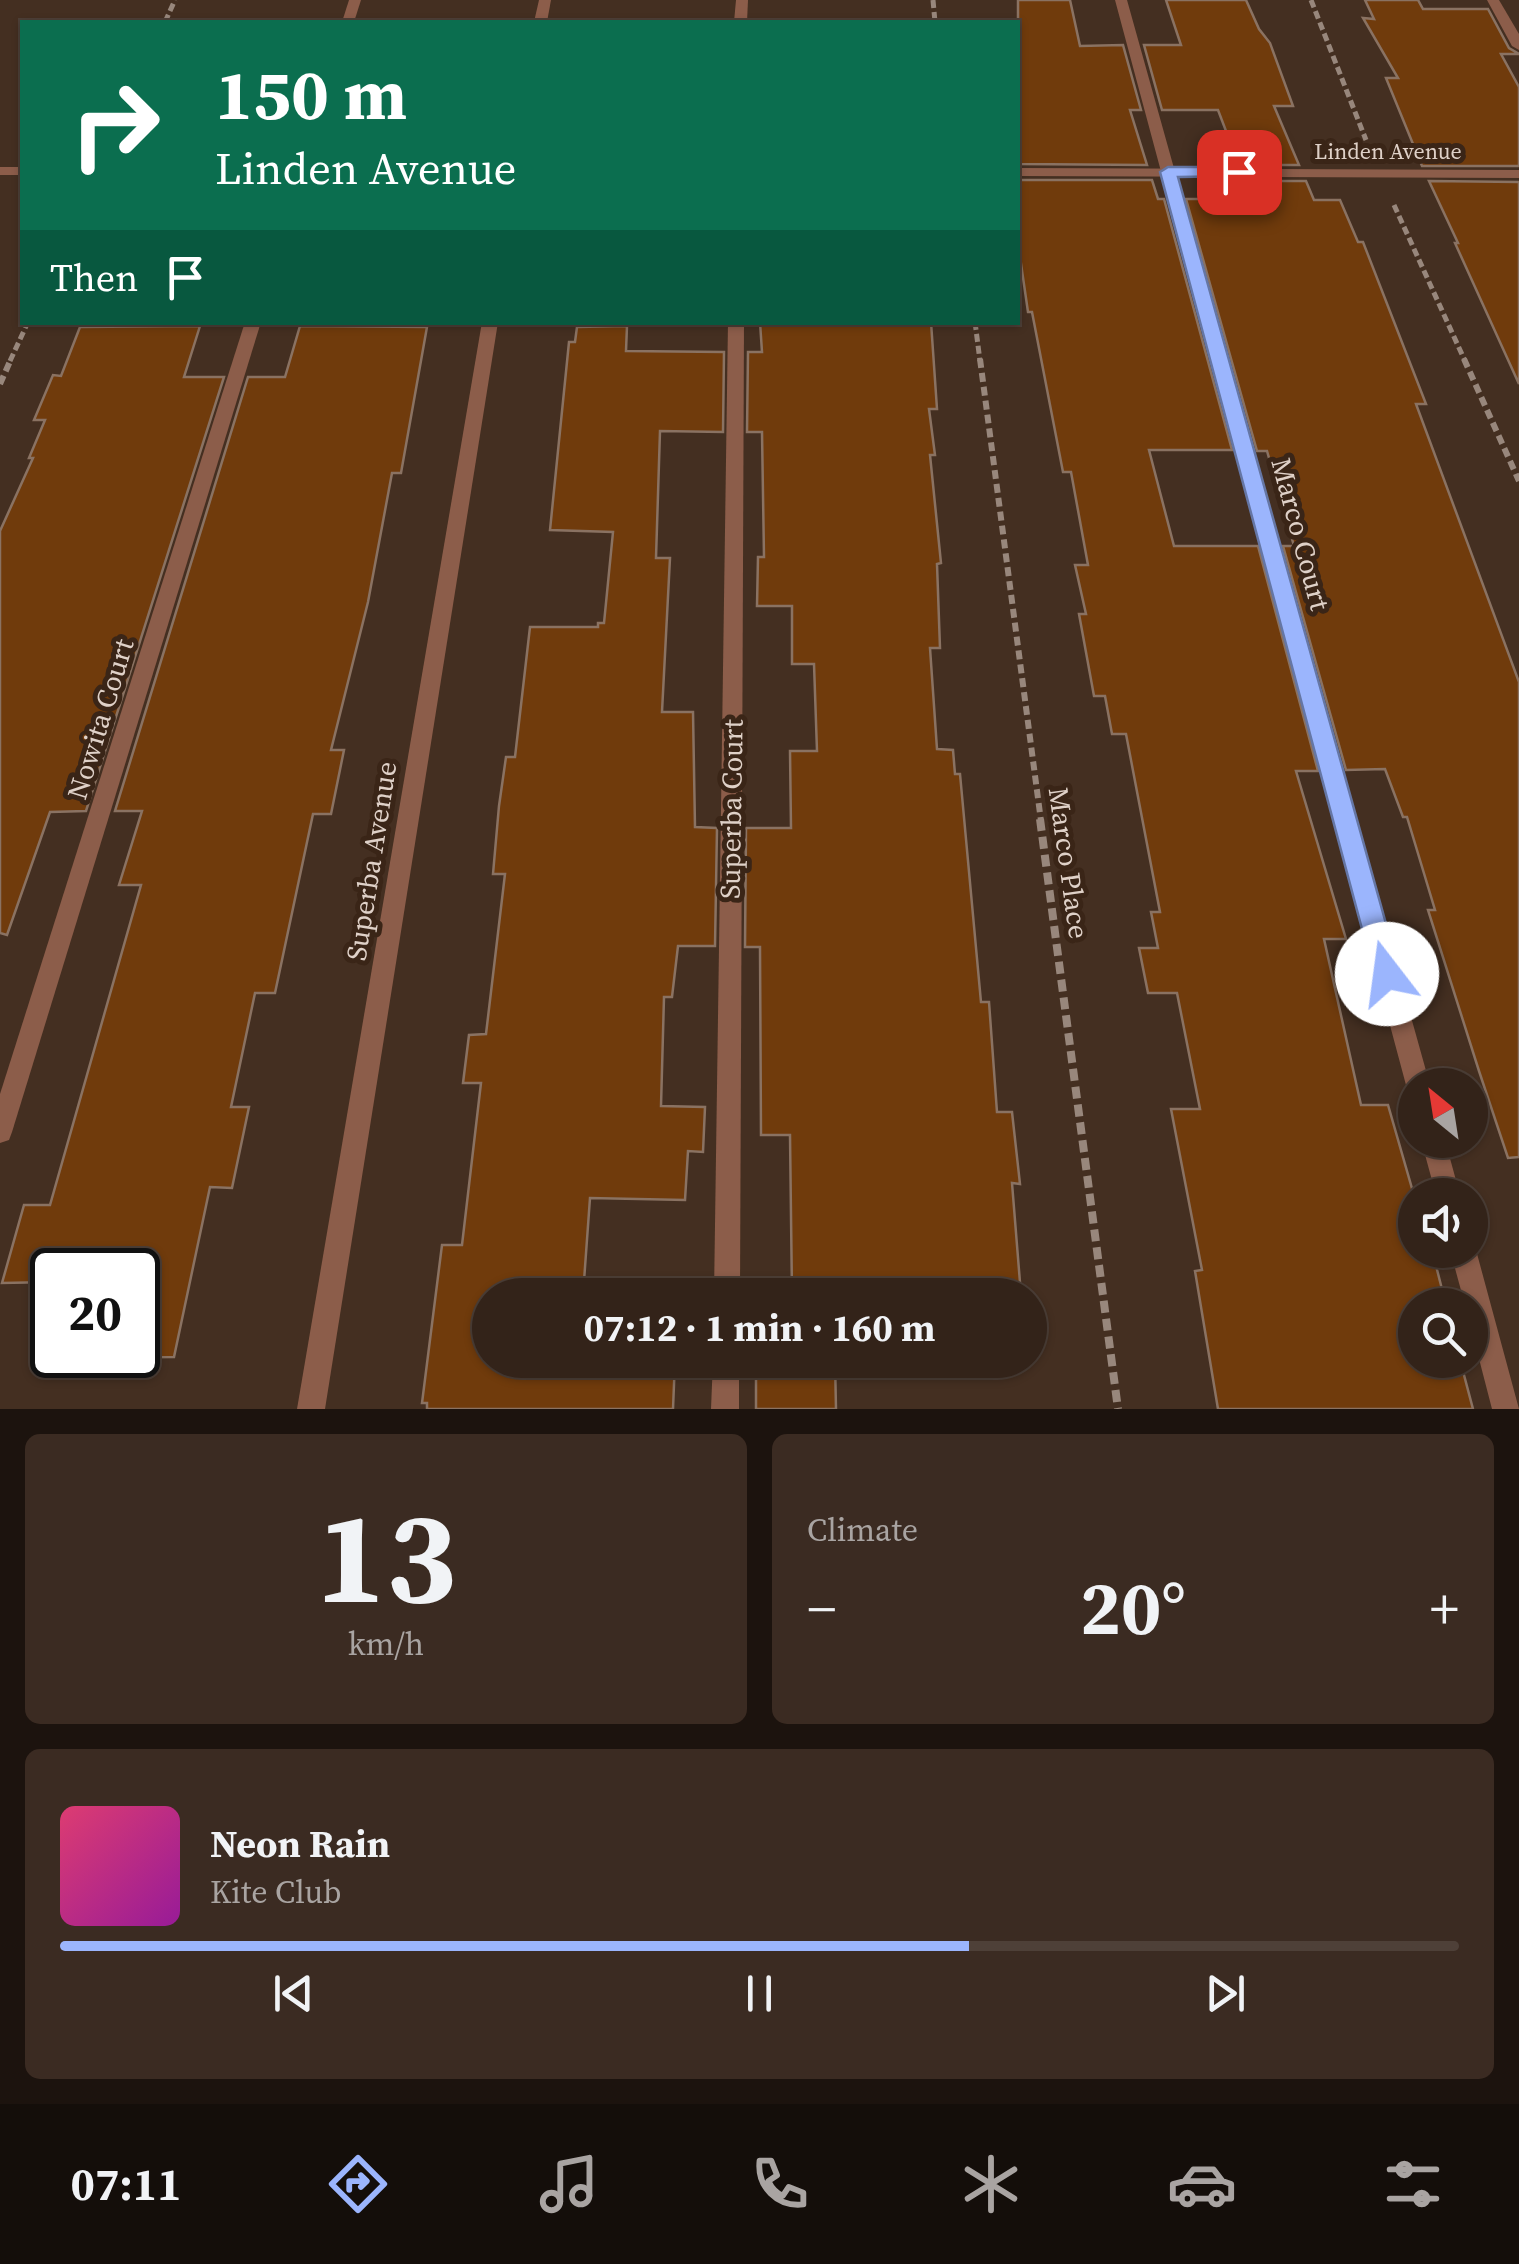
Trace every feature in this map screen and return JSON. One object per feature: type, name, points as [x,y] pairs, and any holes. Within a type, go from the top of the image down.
[{"type":"street","name":"Marco Court","points":[[1121,0],[1413,1068]]},
{"type":"street","points":[[1493,0],[1519,46]]},
{"type":"street","name":"Linden Avenue","points":[[1020,172],[1519,174]]},
{"type":"street","name":"Nowita Court","points":[[0,1132],[252,325]]},
{"type":"street","name":"Superba Avenue","points":[[311,1409],[490,325]]},
{"type":"street","name":"Superba Court","points":[[726,1278],[736,325]]},
{"type":"street","points":[[1468,1268],[1506,1409]]},
{"type":"street","points":[[726,1378],[726,1409]]},
{"type":"path","points":[[1311,0],[1366,140]]},
{"type":"path","points":[[1387,189],[1519,481]]},
{"type":"path","points":[[0,384],[27,325]]},
{"type":"path","name":"Marco Place","points":[[975,325],[1118,1409]]},
{"type":"building","points":[[1018,0],[1070,0],[1080,46],[1123,45],[1141,110],[1130,110],[1147,165],[1020,164]]},
{"type":"building","points":[[1166,0],[1246,0],[1270,43],[1293,106],[1274,106],[1299,165],[1239,165],[1218,110],[1162,110],[1144,45],[1181,45]]},
{"type":"building","points":[[1365,0],[1418,0],[1423,9],[1488,9],[1509,48],[1519,54],[1501,54],[1519,87],[1519,166],[1422,166],[1386,78],[1398,78],[1363,18],[1374,19]]},
{"type":"building","points":[[1020,180],[1152,180],[1158,199],[1164,199],[1232,450],[1149,450],[1174,546],[1258,546],[1318,771],[1296,771],[1346,939],[1324,939],[1361,1105],[1388,1105],[1398,1140],[1398,1158],[1403,1158],[1409,1178],[1398,1178],[1398,1268],[1437,1268],[1442,1288],[1398,1288],[1398,1378],[1465,1378],[1473,1409],[1218,1409],[1195,1271],[1202,1270],[1171,1109],[1200,1109],[1177,993],[1148,993],[1139,948],[1158,948],[1151,912],[1160,912],[1126,734],[1112,734],[1105,696],[1094,696],[1079,614],[1086,614],[1075,565],[1088,565],[1071,472],[1063,472],[1032,312],[1028,312],[1020,257]]},
{"type":"building","points":[[1245,181],[1306,181],[1314,200],[1340,200],[1358,242],[1363,242],[1426,404],[1416,404],[1519,682],[1519,1157],[1508,1158],[1488,1098],[1488,1068],[1478,1068],[1428,910],[1435,910],[1407,817],[1403,817],[1385,769],[1346,770],[1283,546],[1294,546],[1267,451],[1257,451],[1186,199],[1251,199]]},
{"type":"building","points":[[1429,181],[1519,182],[1519,384],[1458,243]]},
{"type":"building","points":[[760,325],[931,325],[937,409],[929,409],[935,455],[930,455],[941,563],[937,564],[940,648],[930,648],[937,749],[953,750],[955,774],[960,774],[981,1002],[989,1002],[997,1112],[1012,1112],[1020,1184],[1012,1183],[1020,1278],[792,1278],[790,1135],[761,1135],[760,947],[745,947],[746,828],[791,828],[790,751],[817,751],[814,664],[792,664],[792,606],[757,606],[758,557],[764,557],[762,432],[747,432],[748,352],[762,352]]},
{"type":"building","points":[[200,326],[184,377],[224,377],[86,811],[50,812],[7,935],[0,933],[0,531],[33,458],[29,458],[45,420],[34,420],[53,375],[61,376],[80,327]]},
{"type":"building","points":[[300,326],[427,327],[401,473],[392,473],[368,602],[331,750],[344,750],[331,814],[313,814],[275,993],[255,993],[231,1107],[249,1107],[232,1188],[210,1187],[174,1357],[160,1357],[160,1248],[30,1248],[30,1282],[2,1283],[24,1205],[50,1205],[141,885],[119,885],[142,811],[115,811],[248,377],[285,377]]},
{"type":"building","points":[[627,326],[626,351],[724,352],[723,432],[660,431],[656,558],[670,558],[662,712],[693,712],[695,827],[717,828],[715,946],[678,946],[672,997],[664,997],[661,1106],[705,1107],[703,1152],[688,1151],[685,1200],[590,1198],[584,1278],[472,1278],[472,1378],[674,1378],[673,1409],[427,1409],[427,1403],[422,1403],[442,1245],[462,1245],[481,1083],[463,1083],[469,1035],[486,1034],[505,874],[493,874],[499,806],[506,757],[515,757],[530,627],[598,627],[598,623],[604,623],[613,532],[550,530],[569,342],[575,342],[577,327]]},
{"type":"building","points":[[756,1378],[835,1378],[836,1409],[756,1409]]},
{"type":"route","points":[[1239,172],[1168,172],[1387,974]]}]
